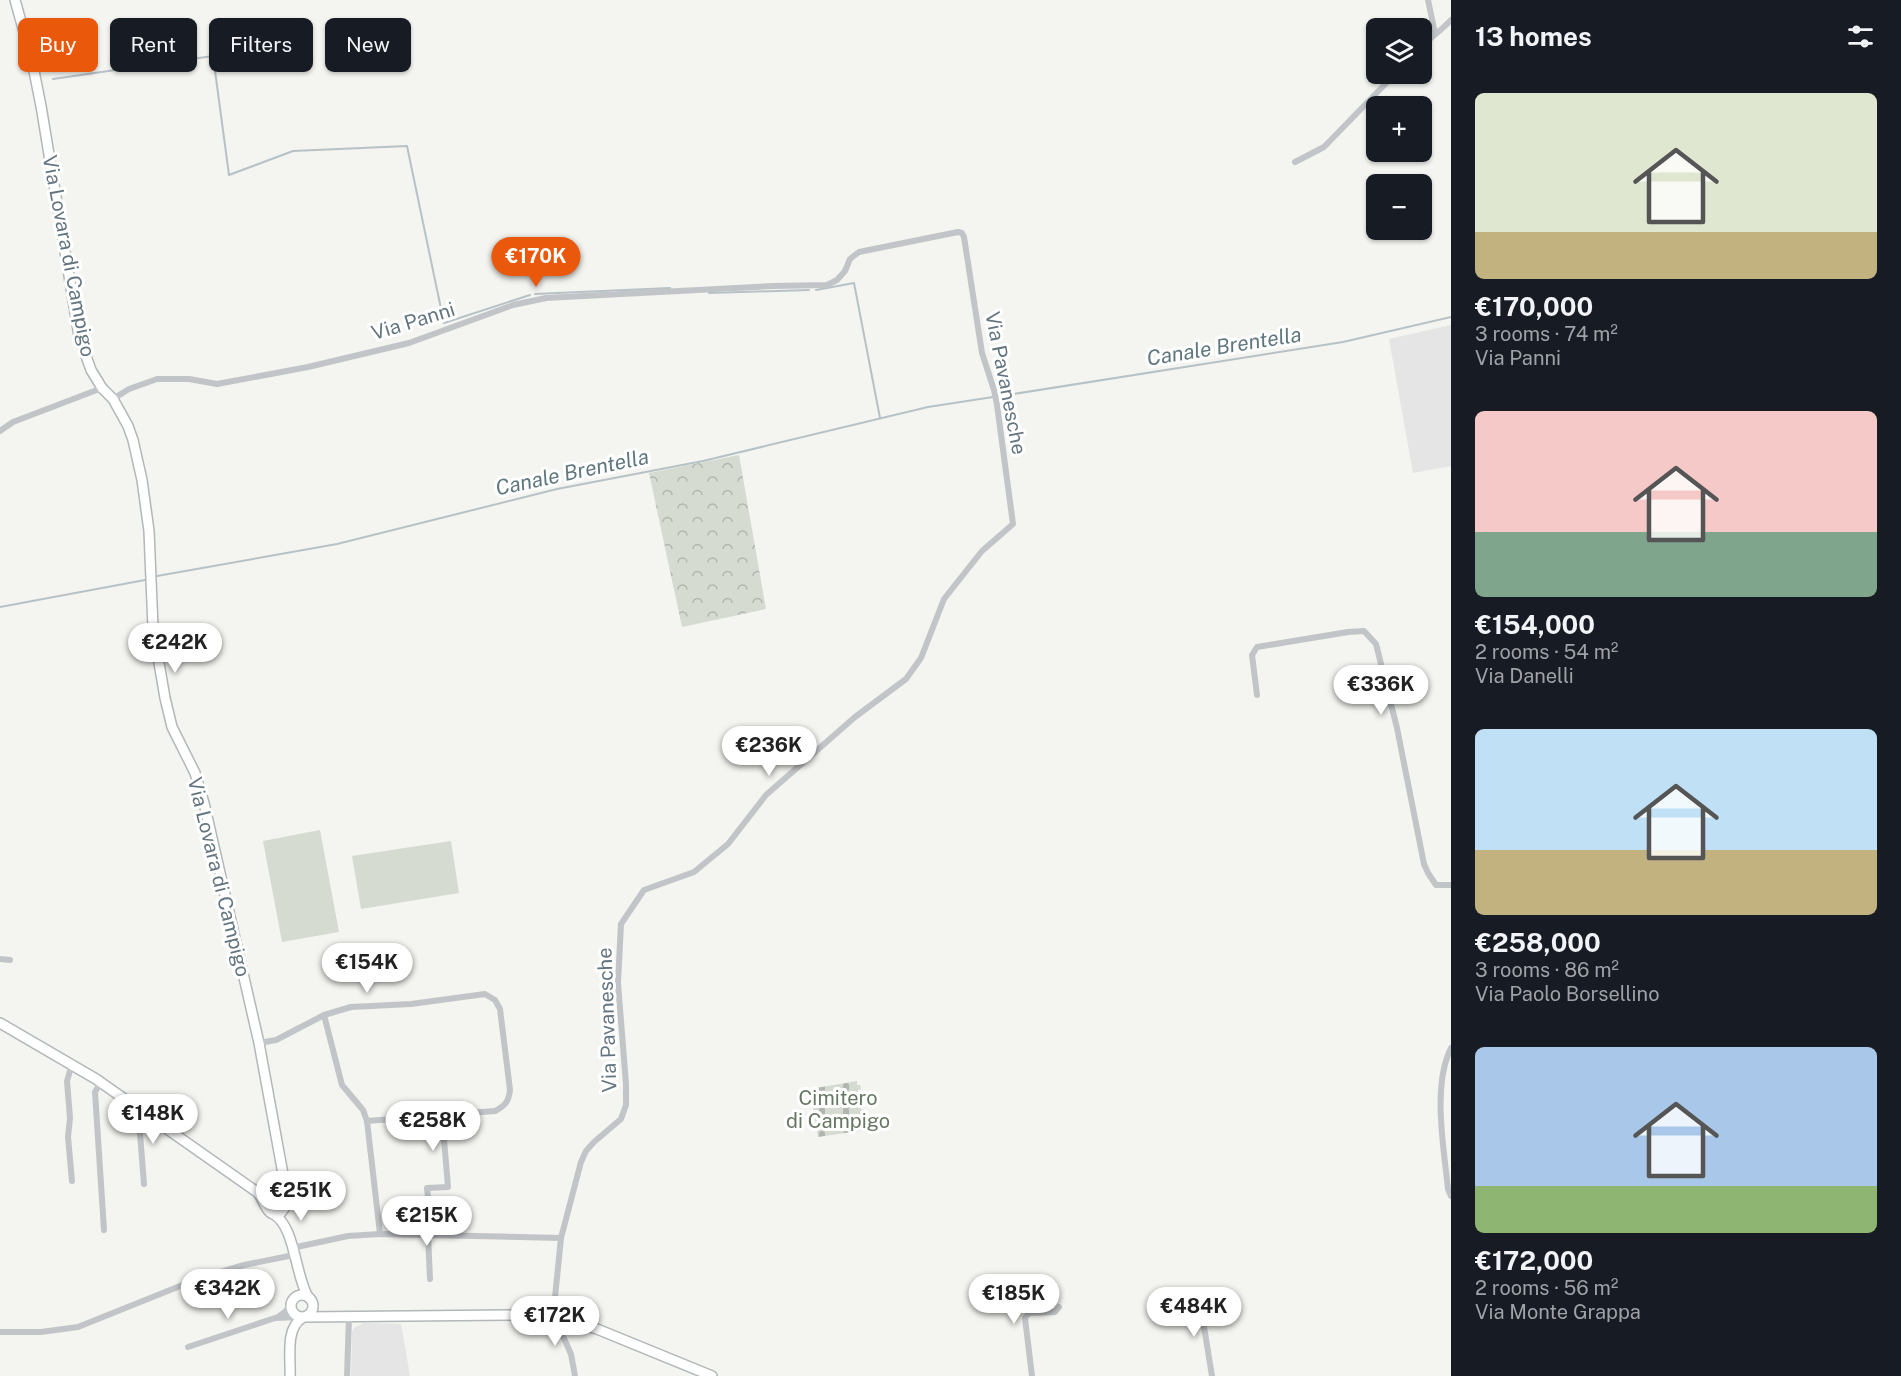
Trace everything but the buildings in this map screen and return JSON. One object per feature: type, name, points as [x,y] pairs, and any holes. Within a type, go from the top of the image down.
[{"type":"street","name":"Via Lovara di Campigo","points":[[15,0],[24,28],[41,106],[79,336],[87,362],[102,388],[113,399],[133,440],[142,480],[149,531],[153,628],[168,712],[172,728],[195,773],[202,796],[259,1043],[285,1183],[285,1204],[292,1248],[298,1272],[311,1300]]},
{"type":"street","points":[[1428,0],[1435,33]]},
{"type":"street","points":[[1432,36],[1443,30],[1451,20]]},
{"type":"street","points":[[1295,162],[1324,147],[1385,84]]},
{"type":"street","name":"Via Panni","points":[[113,399],[129,388],[157,379],[189,379],[217,384],[308,367],[409,343],[513,305],[546,298],[827,285],[837,280],[845,271],[850,259],[859,252],[962,233]]},
{"type":"street","name":"Via Pavanesche","points":[[556,1317],[561,1238],[580,1162],[594,1142],[621,1119],[626,1105],[618,983],[621,924],[644,890],[694,872],[728,844],[766,795],[855,717],[906,680],[921,658],[945,599],[982,551],[1013,524],[997,405],[982,353],[962,233]]},
{"type":"street","points":[[0,431],[13,422],[102,388]]},
{"type":"street","points":[[1257,695],[1252,655],[1257,647],[1364,631],[1376,644],[1424,864],[1436,885],[1451,885]]},
{"type":"street","points":[[0,959],[10,960]]},
{"type":"street","points":[[259,1043],[276,1040],[335,1011],[364,1005],[411,1004],[485,994],[495,1000],[501,1010],[510,1090],[509,1098],[501,1108],[495,1111],[367,1121]]},
{"type":"street","points":[[324,1015],[342,1085],[363,1110],[367,1121],[380,1234]]},
{"type":"street","points":[[0,1023],[101,1082],[254,1190],[270,1198],[282,1197],[285,1204],[280,1214],[273,1214],[267,1210],[270,1198],[281,1188],[282,1175]]},
{"type":"street","points":[[1451,1048],[1441,1092],[1441,1129],[1448,1189],[1451,1196]]},
{"type":"street","points":[[72,1064],[67,1081],[72,1181]]},
{"type":"street","points":[[101,1082],[95,1092],[104,1230]]},
{"type":"street","points":[[138,1108],[144,1184]]},
{"type":"street","points":[[430,1279],[427,1188],[448,1187],[442,1115]]},
{"type":"street","name":"Via Lovara di Campigo","points":[[273,1214],[282,1220],[292,1248]]},
{"type":"street","points":[[0,1332],[40,1332],[78,1327],[200,1278],[292,1248],[348,1236],[380,1234],[561,1238]]},
{"type":"street","name":"Via Lovara di Campigo","points":[[296,1312],[298,1272]]},
{"type":"street","points":[[290,1376],[292,1330],[296,1323],[296,1312],[301,1295],[335,1317]]},
{"type":"street","points":[[1198,1296],[1212,1376]]},
{"type":"street","points":[[276,1318],[285,1312],[312,1313],[311,1300]]},
{"type":"street","points":[[1032,1376],[1025,1318],[1029,1314],[1055,1312],[1059,1307]]},
{"type":"street","points":[[188,1347],[296,1312],[335,1317],[509,1315],[556,1317],[603,1331],[712,1376]]},
{"type":"street","points":[[347,1376],[349,1317]]},
{"type":"street","points":[[556,1317],[569,1349],[575,1376]]},
{"type":"shaded area","points":[[1451,325],[1451,466],[1413,473],[1389,339]]},
{"type":"shaded area","points":[[363,1323],[401,1324],[410,1376],[351,1376],[352,1332],[354,1328]]},
{"type":"green space","points":[[739,455],[766,609],[682,627],[649,473]]},
{"type":"green space","points":[[320,830],[339,932],[282,942],[263,841]]},
{"type":"green space","points":[[451,841],[459,893],[361,909],[352,856]]},
{"type":"green space","name":"Cimitero di Campigo","points":[[857,1081],[861,1089],[858,1090],[860,1103],[863,1103],[864,1107],[861,1108],[865,1130],[818,1137],[810,1089]]},
{"type":"waterway","points":[[53,79],[213,56],[229,175],[293,151],[407,146],[444,323],[530,295]]},
{"type":"waterway","points":[[816,290],[854,283],[880,418]]},
{"type":"waterway","points":[[535,294],[670,288]]},
{"type":"waterway","points":[[709,293],[809,290]]},
{"type":"waterway","name":"Canale Brentella","points":[[1001,396],[1343,342],[1451,317]]},
{"type":"waterway","name":"Canale Brentella","points":[[157,576],[337,544],[557,489],[703,461],[928,407],[993,397]]},
{"type":"waterway","name":"Canale Brentella","points":[[0,607],[145,580]]}]
